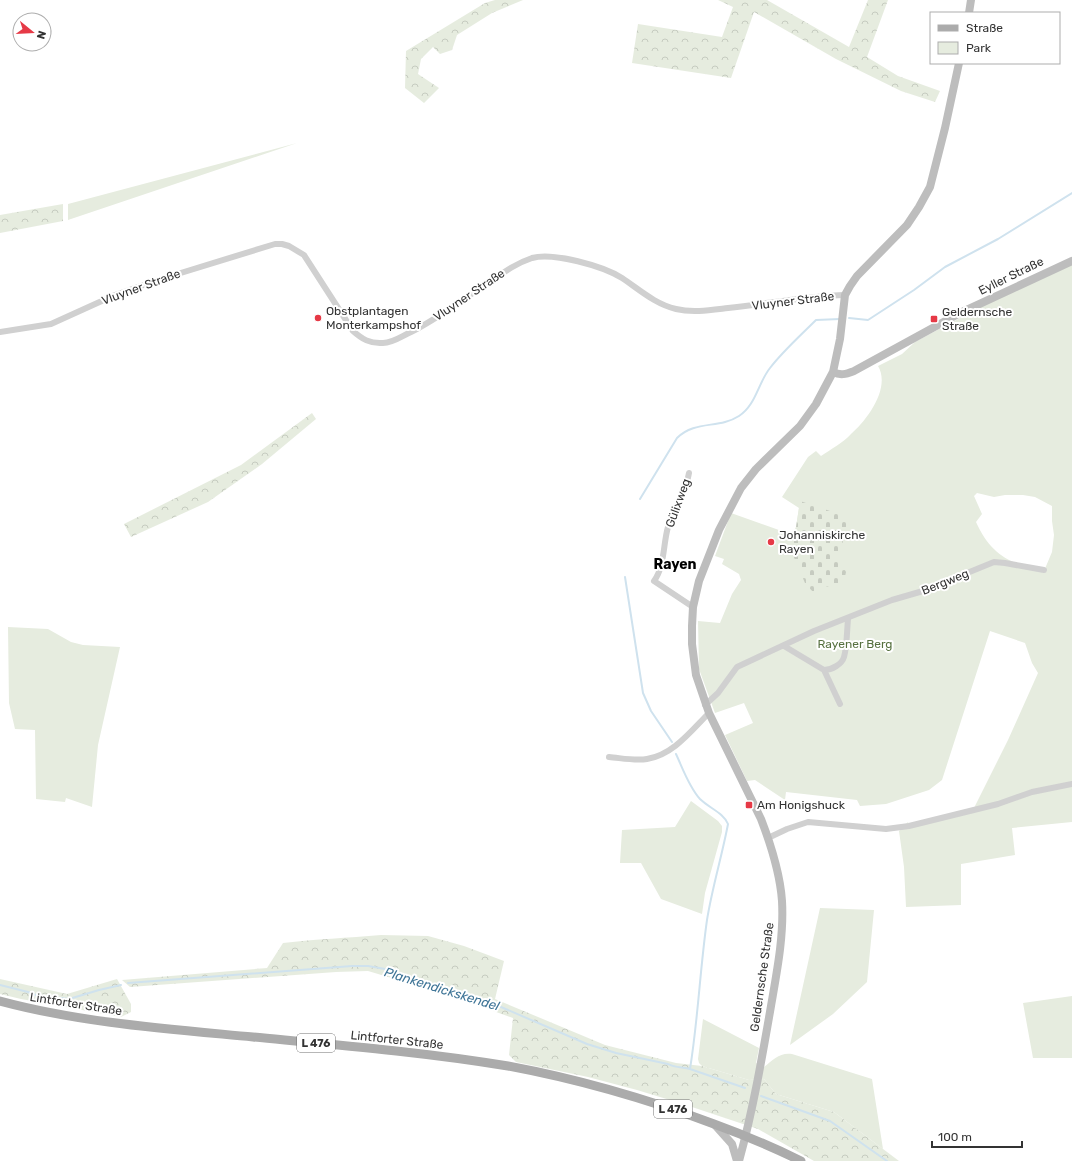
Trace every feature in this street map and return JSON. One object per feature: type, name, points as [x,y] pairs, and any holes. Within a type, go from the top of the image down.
[{"type":"main road","points":[[969,12],[971,0]]},
{"type":"main road","name":"Geldernsche Straße","points":[[738,1161],[746,1136],[761,1062],[782,934],[781,886],[768,838],[761,819],[707,709],[696,675],[692,644],[693,607],[699,581],[719,530],[741,488],[756,469],[800,426],[816,404],[833,372],[840,339],[845,295],[857,276],[907,225],[930,187],[959,64]]},
{"type":"main road","name":"Eyller Straße","points":[[833,372],[843,375],[854,372],[960,313],[1072,261]]},
{"type":"main road","name":"Lintforter Straße","points":[[0,1001],[77,1018],[428,1054],[508,1066],[586,1083],[675,1109],[746,1136],[802,1161]]},
{"type":"main road","name":"Lintforter Straße","points":[[715,1124],[732,1144],[738,1161]]},
{"type":"street","name":"Vluyner Straße","points":[[0,332],[52,324],[136,288],[275,244],[289,246],[304,255],[353,331],[365,340],[373,343],[392,341],[423,326],[512,266],[532,258],[542,256],[578,261],[610,271],[647,297],[660,304],[691,312],[845,295]]},
{"type":"street","name":"Gülixweg","points":[[689,473],[688,484],[668,527],[659,573],[654,581],[693,607]]},
{"type":"street","name":"Bergweg","points":[[707,709],[737,667],[814,631],[892,600],[923,591],[994,562],[1005,562],[1044,570]]},
{"type":"street","points":[[784,646],[824,670],[830,670],[841,662],[844,657],[848,618]]},
{"type":"street","points":[[824,670],[840,704]]},
{"type":"street","points":[[609,757],[645,759],[656,757],[667,752],[677,744],[707,709]]},
{"type":"street","points":[[768,838],[787,829],[808,822],[886,829],[896,828],[945,818],[998,804],[1032,792],[1072,784]]},
{"type":"green space","points":[[495,0],[523,0],[492,13],[457,35],[452,50],[440,54],[433,47],[421,59],[418,74],[439,88],[424,103],[405,88],[406,51],[485,3]]},
{"type":"green space","points":[[718,0],[767,0],[849,47],[868,0],[888,0],[867,57],[898,76],[940,91],[935,102],[901,91],[836,59],[754,12],[731,78],[632,63],[638,24],[722,37],[733,7]]},
{"type":"green space","points":[[297,143],[68,220],[68,204]]},
{"type":"green space","points":[[63,204],[63,221],[0,233],[0,215]]},
{"type":"green space","name":"Rayener Berg","points":[[1072,262],[1072,822],[1012,828],[1015,855],[961,864],[961,905],[906,907],[904,867],[899,831],[908,822],[909,825],[973,810],[1008,740],[1038,673],[1032,663],[1025,643],[990,631],[942,780],[929,790],[886,804],[860,806],[857,800],[786,792],[785,800],[755,780],[747,781],[725,735],[753,723],[744,703],[715,713],[699,669],[698,621],[720,623],[732,594],[741,580],[739,574],[722,564],[724,559],[715,556],[731,513],[793,535],[799,508],[782,497],[808,457],[816,451],[821,456],[841,443],[864,421],[875,403],[882,384],[878,366],[902,354],[915,342],[1059,265]],"holes":[[[977,493],[994,497],[1005,495],[1023,495],[1035,497],[1052,506],[1054,535],[1052,552],[1044,571],[1011,561],[988,543],[976,522],[982,514],[974,496]]]},
{"type":"green space","points":[[312,413],[316,419],[262,464],[208,502],[131,537],[124,524],[241,465]]},
{"type":"green space","points":[[800,501],[848,517],[838,564],[844,566],[846,572],[843,586],[829,586],[813,592],[805,583],[790,548],[796,527]]},
{"type":"green space","points":[[8,627],[48,629],[71,642],[83,645],[120,647],[98,745],[92,807],[66,798],[65,802],[36,799],[35,730],[15,729],[9,703]]},
{"type":"green space","points":[[691,801],[718,821],[722,826],[722,832],[705,893],[702,914],[661,899],[641,863],[620,863],[622,830],[675,827]]},
{"type":"green space","points":[[820,908],[874,910],[867,982],[833,1014],[790,1045]]},
{"type":"green space","points":[[381,935],[428,936],[464,946],[504,961],[495,999],[605,1045],[676,1063],[702,1066],[749,1080],[764,1079],[776,1094],[834,1112],[899,1161],[814,1161],[758,1129],[683,1104],[588,1077],[516,1062],[509,1055],[513,1018],[452,996],[368,971],[130,987],[122,980],[267,968],[283,943]]},
{"type":"green space","points":[[0,979],[67,994],[117,979],[131,1004],[131,1012],[121,1017],[0,994]]},
{"type":"green space","points":[[1072,996],[1072,1058],[1033,1058],[1023,1003]]},
{"type":"green space","points":[[703,1019],[759,1048],[756,1063],[764,1067],[780,1055],[792,1054],[872,1079],[883,1149],[834,1112],[776,1094],[764,1079],[749,1080],[702,1066],[698,1059]]},
{"type":"waterway","points":[[849,318],[868,320],[914,290],[945,267],[998,239],[1072,193]]},
{"type":"waterway","points":[[640,499],[677,438],[684,432],[691,429],[731,420],[739,416],[745,411],[753,400],[770,368],[786,349],[816,320],[840,319]]},
{"type":"waterway","points":[[625,577],[643,693],[651,711],[672,742]]},
{"type":"waterway","points":[[676,754],[686,778],[696,794],[700,799],[723,817],[728,824],[707,920],[690,1069]]},
{"type":"waterway","name":"Plankendickskendel","points":[[128,983],[368,966],[385,969],[501,1007],[587,1044],[616,1053],[690,1069],[745,1088]]},
{"type":"waterway","name":"Plankendickskendel","points":[[0,985],[36,995],[69,999],[121,985]]},
{"type":"waterway","name":"Plankendickskendel","points":[[761,1096],[830,1121],[887,1161]]},
{"type":"place","name":"Obstplantagen Monterkampshof","points":[[318,318]]},
{"type":"place","name":"Geldernsche Straße","points":[[934,319]]},
{"type":"place","name":"Johanniskirche Rayen","points":[[771,542]]},
{"type":"place","name":"Am Honigshuck","points":[[749,805]]},
{"type":"district","name":"Rayen","points":[[675,564]]}]
